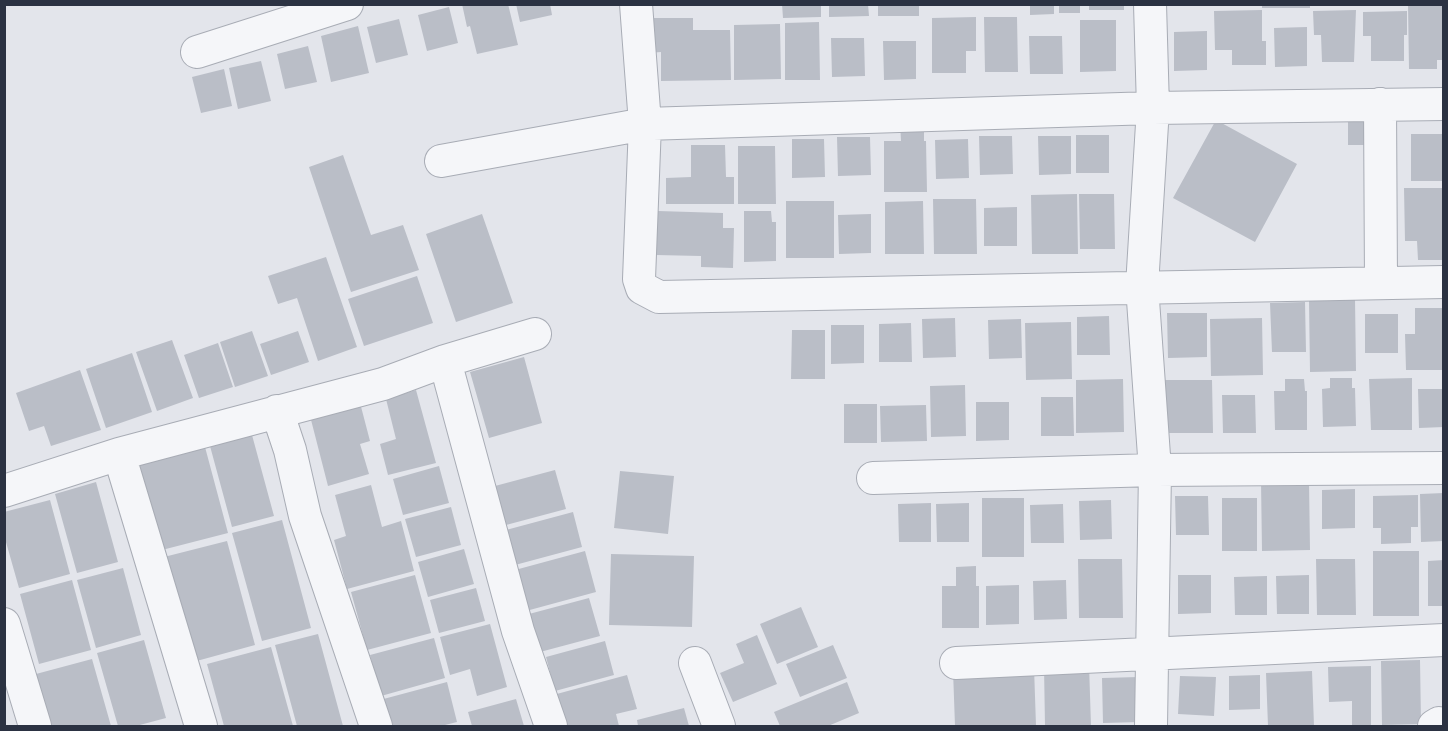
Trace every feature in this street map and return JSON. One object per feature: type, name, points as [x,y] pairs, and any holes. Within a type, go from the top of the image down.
[{"type":"street","points":[[197,52],[346,4]]},
{"type":"street","points":[[636,4],[645,124],[639,279],[642,288],[659,297],[1443,282]]},
{"type":"street","points":[[1150,4],[1153,108],[1142,286],[1155,470],[1151,726]]},
{"type":"street","points":[[1380,104],[1381,283]]},
{"type":"street","points":[[441,161],[645,124],[1153,108],[1443,104]]},
{"type":"street","points":[[4,491],[119,454],[383,384],[445,361],[535,334]]},
{"type":"street","points":[[445,361],[518,631],[550,726]]},
{"type":"street","points":[[277,411],[290,450],[306,516],[376,726]]},
{"type":"street","points":[[119,454],[201,726]]},
{"type":"street","points":[[873,478],[1155,470],[1443,468]]},
{"type":"street","points":[[4,624],[35,726]]},
{"type":"street","points":[[956,663],[1443,640]]},
{"type":"street","points":[[695,663],[719,726]]},
{"type":"building","points":[[462,4],[508,4],[518,45],[477,54],[470,26],[467,27]]},
{"type":"building","points":[[516,4],[550,4],[552,15],[520,22]]},
{"type":"building","points":[[782,4],[821,4],[821,17],[783,18]]},
{"type":"building","points":[[829,4],[868,4],[869,16],[829,17]]},
{"type":"building","points":[[878,4],[919,4],[919,16],[878,16]]},
{"type":"building","points":[[1030,4],[1054,4],[1054,14],[1030,15]]},
{"type":"building","points":[[1059,4],[1080,4],[1080,13],[1059,13]]},
{"type":"building","points":[[1089,4],[1124,4],[1124,10],[1089,10]]},
{"type":"building","points":[[1262,4],[1310,4],[1310,8],[1262,8]]},
{"type":"building","points":[[1408,4],[1444,4],[1444,60],[1437,60],[1437,69],[1409,69]]},
{"type":"building","points":[[449,7],[458,43],[427,51],[418,15]]},
{"type":"building","points":[[1262,10],[1262,41],[1266,41],[1266,65],[1232,65],[1232,50],[1215,50],[1214,11]]},
{"type":"building","points":[[1356,10],[1354,62],[1322,62],[1321,35],[1314,35],[1313,11]]},
{"type":"building","points":[[1407,11],[1404,61],[1371,61],[1371,36],[1363,36],[1363,12]]},
{"type":"building","points":[[976,17],[976,51],[966,51],[966,73],[932,73],[932,18]]},
{"type":"building","points":[[984,17],[1017,17],[1018,72],[985,72]]},
{"type":"building","points":[[648,18],[693,18],[693,30],[730,30],[731,80],[661,81],[661,52],[649,53]]},
{"type":"building","points":[[399,19],[408,55],[376,63],[367,27]]},
{"type":"building","points":[[1080,20],[1116,20],[1116,71],[1080,72]]},
{"type":"building","points":[[819,22],[820,80],[785,80],[785,23]]},
{"type":"building","points":[[780,24],[781,79],[734,80],[734,25]]},
{"type":"building","points":[[358,26],[369,73],[331,82],[321,36]]},
{"type":"building","points":[[1307,27],[1307,66],[1275,67],[1274,28]]},
{"type":"building","points":[[1207,31],[1207,70],[1174,71],[1174,32]]},
{"type":"building","points":[[1029,36],[1062,36],[1063,74],[1030,74]]},
{"type":"building","points":[[831,38],[864,38],[865,76],[832,77]]},
{"type":"building","points":[[883,41],[916,41],[916,79],[884,80]]},
{"type":"building","points":[[308,46],[317,82],[285,89],[277,54]]},
{"type":"building","points":[[261,61],[271,101],[238,109],[229,68]]},
{"type":"building","points":[[224,69],[232,106],[201,113],[192,77]]},
{"type":"building","points":[[1348,117],[1369,117],[1370,145],[1348,145]]},
{"type":"building","points":[[1216,120],[1297,164],[1255,242],[1173,198]]},
{"type":"building","points":[[924,121],[927,192],[884,192],[884,141],[901,141],[900,122]]},
{"type":"building","points":[[1411,134],[1444,134],[1444,181],[1411,181]]},
{"type":"building","points":[[1076,135],[1109,135],[1109,173],[1076,173]]},
{"type":"building","points":[[979,136],[1012,136],[1013,174],[980,175]]},
{"type":"building","points":[[1038,136],[1071,136],[1071,174],[1039,175]]},
{"type":"building","points":[[837,137],[870,137],[871,175],[838,176]]},
{"type":"building","points":[[792,139],[824,139],[825,177],[792,178]]},
{"type":"building","points":[[968,139],[969,178],[936,179],[935,140]]},
{"type":"building","points":[[691,145],[725,145],[726,177],[734,177],[734,204],[666,204],[666,178],[691,177]]},
{"type":"building","points":[[738,146],[775,146],[776,204],[738,204]]},
{"type":"building","points":[[343,155],[371,235],[403,225],[419,270],[351,292],[309,167]]},
{"type":"building","points":[[1404,188],[1444,188],[1444,260],[1418,260],[1417,241],[1405,241]]},
{"type":"building","points":[[1077,194],[1078,254],[1032,254],[1031,195]]},
{"type":"building","points":[[1079,194],[1114,194],[1115,249],[1080,249]]},
{"type":"building","points":[[933,199],[976,199],[977,254],[934,254]]},
{"type":"building","points":[[786,201],[834,201],[834,258],[786,258]]},
{"type":"building","points":[[923,201],[924,254],[885,254],[885,202]]},
{"type":"building","points":[[1017,207],[1017,246],[984,246],[984,208]]},
{"type":"building","points":[[658,211],[723,213],[723,228],[734,228],[733,268],[701,267],[701,256],[656,255]]},
{"type":"building","points":[[744,211],[771,211],[772,222],[776,222],[776,261],[744,262]]},
{"type":"building","points":[[482,214],[513,303],[456,322],[426,234]]},
{"type":"building","points":[[871,214],[871,253],[839,254],[838,215]]},
{"type":"building","points":[[326,257],[357,347],[318,361],[297,298],[278,304],[268,276]]},
{"type":"building","points":[[417,276],[433,323],[364,346],[348,299]]},
{"type":"building","points":[[1355,299],[1356,371],[1310,372],[1309,300]]},
{"type":"building","points":[[1305,302],[1306,352],[1272,352],[1270,303]]},
{"type":"building","points":[[1415,308],[1444,308],[1444,370],[1406,370],[1405,334],[1415,334]]},
{"type":"building","points":[[1167,313],[1207,313],[1207,357],[1168,358]]},
{"type":"building","points":[[1365,314],[1398,314],[1398,353],[1365,353]]},
{"type":"building","points":[[1109,316],[1110,355],[1077,355],[1077,317]]},
{"type":"building","points":[[955,318],[956,357],[923,358],[922,319]]},
{"type":"building","points":[[1262,318],[1263,375],[1211,376],[1210,319]]},
{"type":"building","points":[[1021,319],[1022,358],[989,359],[988,320]]},
{"type":"building","points":[[1071,322],[1072,379],[1026,380],[1025,323]]},
{"type":"building","points":[[911,323],[912,362],[879,362],[879,324]]},
{"type":"building","points":[[831,325],[864,325],[864,363],[831,364]]},
{"type":"building","points":[[792,330],[825,330],[825,379],[791,379]]},
{"type":"building","points":[[252,331],[268,376],[235,387],[220,342]]},
{"type":"building","points":[[298,331],[309,362],[271,375],[260,344]]},
{"type":"building","points":[[172,340],[193,398],[157,411],[136,352]]},
{"type":"building","points":[[218,343],[233,387],[199,398],[184,355]]},
{"type":"building","points":[[132,353],[152,412],[106,428],[86,369]]},
{"type":"building","points":[[524,357],[542,423],[489,438],[470,372]]},
{"type":"building","points":[[80,370],[101,430],[51,446],[44,426],[29,431],[16,393]]},
{"type":"building","points":[[1330,378],[1352,378],[1352,388],[1355,388],[1356,426],[1323,427],[1322,389],[1330,388]]},
{"type":"building","points":[[1412,378],[1412,430],[1371,430],[1369,379]]},
{"type":"building","points":[[1123,379],[1124,432],[1076,433],[1076,380]]},
{"type":"building","points":[[1285,379],[1304,379],[1305,391],[1307,391],[1307,430],[1275,430],[1274,391],[1285,391]]},
{"type":"building","points":[[1161,380],[1212,380],[1213,433],[1162,433]]},
{"type":"building","points":[[965,385],[966,436],[931,437],[930,386]]},
{"type":"building","points":[[1418,389],[1444,389],[1444,427],[1419,428]]},
{"type":"building","points":[[416,390],[436,463],[388,475],[380,444],[396,439],[386,399]]},
{"type":"building","points":[[1222,395],[1255,395],[1256,433],[1223,433]]},
{"type":"building","points":[[1041,397],[1073,397],[1074,436],[1041,436]]},
{"type":"building","points":[[359,399],[370,441],[360,444],[369,474],[328,486],[309,412]]},
{"type":"building","points":[[976,402],[1009,402],[1009,440],[976,441]]},
{"type":"building","points":[[844,404],[877,404],[877,443],[844,443]]},
{"type":"building","points":[[926,405],[927,441],[881,442],[880,406]]},
{"type":"building","points":[[252,435],[274,516],[232,527],[210,446]]},
{"type":"building","points":[[205,447],[228,533],[158,551],[135,466]]},
{"type":"building","points":[[439,466],[449,503],[403,515],[393,479]]},
{"type":"building","points":[[555,470],[566,509],[506,525],[495,486]]},
{"type":"building","points":[[620,471],[674,476],[668,534],[614,528]]},
{"type":"building","points":[[1261,481],[1309,481],[1310,550],[1262,551]]},
{"type":"building","points":[[96,482],[118,562],[77,573],[55,494]]},
{"type":"building","points":[[371,485],[382,527],[401,521],[414,571],[347,589],[334,540],[346,536],[335,495]]},
{"type":"building","points":[[1355,489],[1355,528],[1322,529],[1322,490]]},
{"type":"building","points":[[1444,493],[1444,541],[1421,542],[1420,494]]},
{"type":"building","points":[[1418,495],[1418,527],[1411,527],[1411,543],[1381,544],[1381,528],[1373,528],[1373,496]]},
{"type":"building","points":[[1175,496],[1208,496],[1209,535],[1176,535]]},
{"type":"building","points":[[982,498],[1024,498],[1024,557],[982,557]]},
{"type":"building","points":[[1222,498],[1257,498],[1257,551],[1222,551]]},
{"type":"building","points":[[50,500],[70,574],[19,588],[4,535],[4,512]]},
{"type":"building","points":[[1111,500],[1112,539],[1080,540],[1079,501]]},
{"type":"building","points":[[931,503],[931,542],[899,542],[898,504]]},
{"type":"building","points":[[969,503],[969,542],[937,542],[936,504]]},
{"type":"building","points":[[1063,504],[1064,543],[1031,543],[1030,505]]},
{"type":"building","points":[[451,507],[461,545],[416,557],[405,519]]},
{"type":"building","points":[[573,512],[582,547],[515,565],[506,530]]},
{"type":"building","points":[[282,520],[311,628],[262,641],[232,533]]},
{"type":"building","points":[[227,541],[255,645],[193,662],[164,557]]},
{"type":"building","points":[[464,549],[474,584],[428,597],[418,562]]},
{"type":"building","points":[[585,551],[596,592],[526,611],[515,570]]},
{"type":"building","points":[[1373,551],[1419,551],[1419,616],[1373,616]]},
{"type":"building","points":[[611,554],[694,556],[692,627],[609,625]]},
{"type":"building","points":[[1078,559],[1122,559],[1123,618],[1079,618]]},
{"type":"building","points":[[1316,559],[1355,559],[1356,615],[1317,615]]},
{"type":"building","points":[[1444,560],[1444,606],[1428,606],[1428,561]]},
{"type":"building","points":[[976,566],[976,586],[979,586],[979,628],[942,628],[942,586],[956,586],[956,567]]},
{"type":"building","points":[[123,568],[141,635],[96,648],[77,580]]},
{"type":"building","points":[[415,575],[431,633],[367,650],[351,592]]},
{"type":"building","points":[[1178,575],[1211,575],[1211,613],[1178,614]]},
{"type":"building","points":[[1309,575],[1309,614],[1277,614],[1276,576]]},
{"type":"building","points":[[1267,576],[1267,615],[1235,615],[1234,577]]},
{"type":"building","points":[[72,580],[91,650],[39,664],[20,594]]},
{"type":"building","points":[[1066,580],[1067,619],[1034,620],[1033,581]]},
{"type":"building","points":[[1019,585],[1019,624],[986,625],[986,586]]},
{"type":"building","points":[[476,588],[485,621],[439,633],[430,600]]},
{"type":"building","points":[[589,598],[600,636],[540,652],[529,614]]},
{"type":"building","points":[[801,607],[818,647],[777,664],[760,624]]},
{"type":"building","points":[[490,624],[507,687],[477,696],[470,669],[450,675],[440,637]]},
{"type":"building","points":[[318,634],[343,726],[297,726],[275,645]]},
{"type":"building","points":[[757,635],[777,684],[733,702],[720,673],[744,663],[736,644]]},
{"type":"building","points":[[434,638],[445,678],[381,696],[370,655]]},
{"type":"building","points":[[144,640],[166,718],[136,726],[118,726],[97,653]]},
{"type":"building","points":[[605,641],[614,675],[555,691],[546,657]]},
{"type":"building","points":[[833,645],[847,678],[800,697],[786,664]]},
{"type":"building","points":[[271,647],[293,726],[224,726],[207,664]]},
{"type":"building","points":[[92,659],[111,726],[50,726],[36,674]]},
{"type":"building","points":[[1420,660],[1421,724],[1382,725],[1381,661]]},
{"type":"building","points":[[1089,664],[1091,726],[1045,726],[1044,666]]},
{"type":"building","points":[[1371,666],[1371,725],[1352,726],[1352,701],[1329,702],[1328,667]]},
{"type":"building","points":[[1034,667],[1036,726],[955,726],[953,670]]},
{"type":"building","points":[[1312,671],[1314,726],[1268,726],[1266,673]]},
{"type":"building","points":[[627,675],[637,709],[616,714],[619,726],[562,726],[553,695]]},
{"type":"building","points":[[1260,675],[1260,709],[1229,710],[1229,676]]},
{"type":"building","points":[[1180,676],[1216,677],[1214,716],[1178,714]]},
{"type":"building","points":[[1139,677],[1141,722],[1103,723],[1102,678]]},
{"type":"building","points":[[447,682],[457,722],[441,726],[383,726],[376,701]]},
{"type":"building","points":[[847,682],[859,713],[828,726],[780,726],[774,712]]},
{"type":"building","points":[[516,699],[524,726],[472,726],[468,712]]},
{"type":"building","points":[[684,708],[689,726],[638,726],[637,720]]}]
